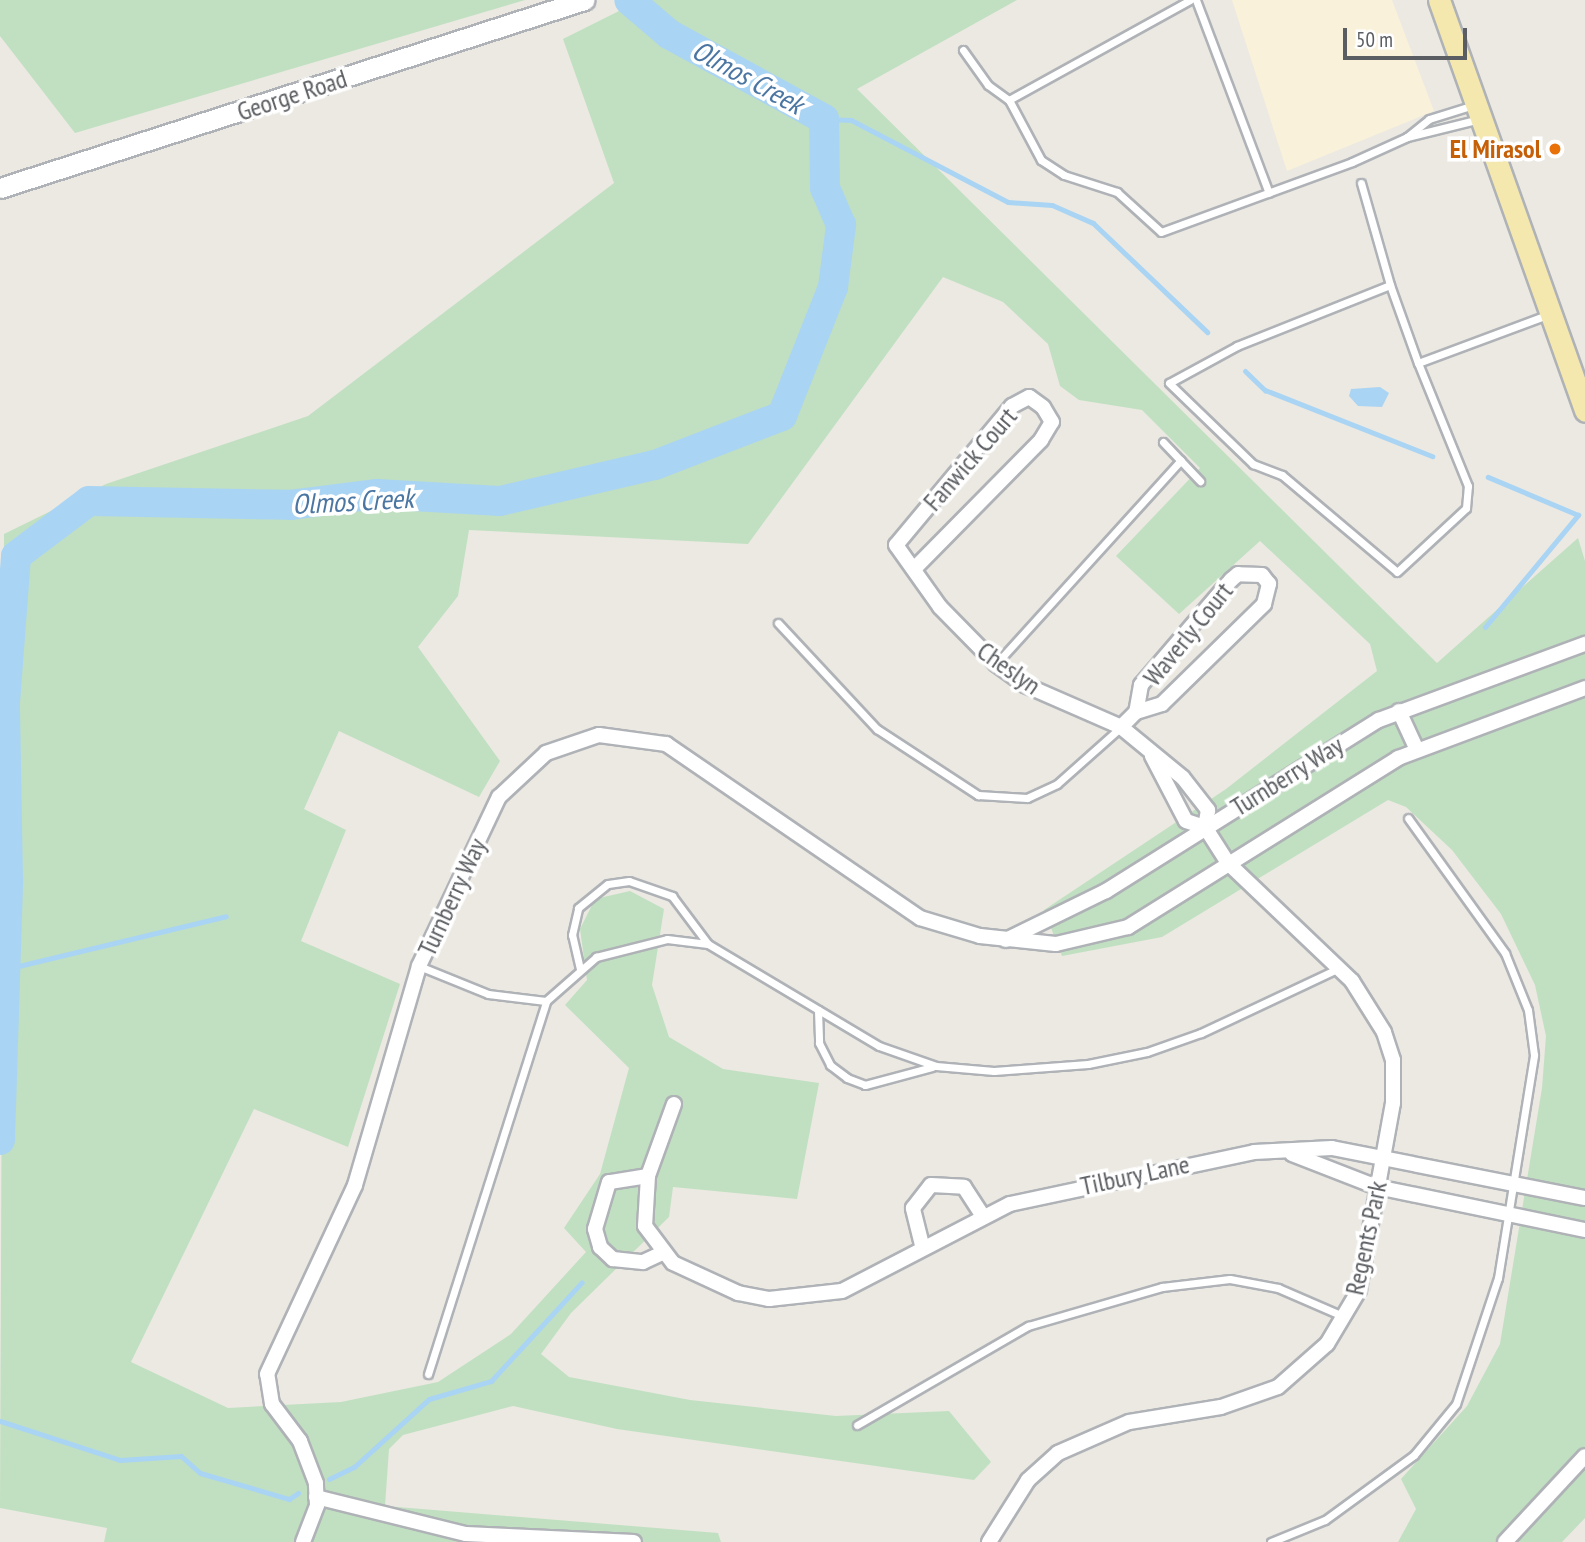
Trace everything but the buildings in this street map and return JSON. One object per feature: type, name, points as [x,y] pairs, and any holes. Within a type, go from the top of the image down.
[{"type":"main road","points":[[1439,0],[1585,411]]},
{"type":"street","name":"George Road","points":[[0,188],[584,0]]},
{"type":"street","name":"Fanwick Court","points":[[896,545],[1012,405],[1029,397],[1043,407],[1052,422],[1041,440],[915,569]]},
{"type":"street","name":"Cheslyn","points":[[896,545],[940,607],[996,664],[1025,685],[1121,727],[1152,756],[1183,778],[1208,810],[1205,827],[1186,821],[1152,756]]},
{"type":"street","name":"Waverly Court","points":[[1121,727],[1136,712],[1162,704],[1264,604],[1269,584],[1262,575],[1238,574],[1231,580],[1141,685],[1136,712]]},
{"type":"street","name":"Turnberry Way","points":[[1005,941],[1106,891],[1205,827],[1399,711],[1585,643]]},
{"type":"street","name":"Turnberry Way","points":[[304,1542],[316,1497],[310,1460],[272,1404],[267,1374],[355,1185],[419,967],[514,777],[567,743],[599,735],[666,744],[920,918],[1005,941],[1056,944],[1128,928],[1228,863],[1417,750],[1585,688]]},
{"type":"street","points":[[1399,711],[1417,750]]},
{"type":"street","name":"Regents Park","points":[[989,1542],[1028,1480],[1058,1453],[1129,1422],[1222,1406],[1278,1387],[1308,1366],[1348,1319],[1364,1269],[1383,1156],[1392,1060],[1370,1006],[1339,968],[1228,863],[1205,827]]},
{"type":"street","points":[[648,1176],[610,1182],[595,1229],[613,1259],[643,1262],[660,1254],[645,1226],[648,1176],[674,1104]]},
{"type":"street","name":"Tilbury Lane","points":[[660,1254],[738,1293],[793,1301],[842,1291],[922,1245],[983,1216],[1058,1191],[1212,1159],[1291,1154],[1332,1148],[1585,1198]]},
{"type":"street","name":"Tilbury Lane","points":[[1291,1154],[1377,1187],[1585,1230]]},
{"type":"street","points":[[922,1245],[914,1208],[931,1185],[964,1186],[983,1216]]},
{"type":"street","points":[[1505,1542],[1585,1456]]},
{"type":"street","points":[[316,1497],[466,1534],[634,1542]]},
{"type":"lane","points":[[1009,100],[1190,0]]},
{"type":"lane","points":[[1196,0],[1269,193]]},
{"type":"lane","points":[[963,50],[988,85],[1009,100],[1041,160],[1064,175],[1117,192],[1161,233],[1480,111]]},
{"type":"lane","points":[[1407,137],[1429,119],[1480,111]]},
{"type":"lane","points":[[1361,183],[1390,285],[1418,363],[1468,486],[1466,508],[1397,572],[1282,475],[1253,464],[1169,383],[1237,346],[1390,285]]},
{"type":"lane","points":[[1418,363],[1551,314]]},
{"type":"lane","points":[[1163,442],[1200,481]]},
{"type":"lane","points":[[996,664],[1181,460]]},
{"type":"lane","points":[[778,622],[877,729],[978,795],[1027,798],[1057,784],[1121,727]]},
{"type":"lane","points":[[1271,1542],[1325,1521],[1373,1490],[1414,1455],[1456,1404],[1485,1328],[1509,1215],[1534,1055],[1528,1010],[1505,953],[1408,818]]},
{"type":"lane","points":[[580,969],[572,935],[578,908],[608,884],[629,881],[672,895],[708,944],[879,1046],[936,1066]]},
{"type":"lane","points":[[428,1374],[546,1002],[580,969],[637,944],[708,944]]},
{"type":"lane","points":[[419,967],[488,994],[546,1002]]},
{"type":"lane","points":[[818,1010],[819,1043],[830,1065],[847,1078],[865,1085],[936,1066],[1047,1067],[1147,1052],[1213,1028],[1339,968]]},
{"type":"lane","points":[[857,1425],[1028,1326],[1162,1287],[1230,1279],[1278,1288],[1348,1319]]},
{"type":"shaded area","points":[[1232,0],[1392,0],[1434,111],[1287,171]]},
{"type":"green space","points":[[0,0],[525,0],[75,133],[0,36]]},
{"type":"green space","points":[[641,0],[1017,0],[857,89],[1437,663],[1578,538],[1585,561],[1585,1518],[1562,1542],[1398,1542],[1416,1509],[1401,1479],[1467,1406],[1500,1344],[1542,1088],[1546,1036],[1535,985],[1501,914],[1452,850],[1406,807],[1388,800],[1162,937],[1062,956],[1044,910],[1226,789],[1377,671],[1370,644],[1260,541],[1179,614],[1116,556],[1200,468],[1142,410],[1079,400],[1060,386],[1048,344],[1003,302],[943,277],[748,544],[469,530],[458,596],[418,647],[500,761],[479,797],[339,731],[304,809],[346,830],[301,941],[400,984],[348,1147],[254,1109],[131,1362],[228,1408],[341,1402],[438,1382],[511,1334],[586,1252],[564,1228],[600,1174],[629,1068],[565,1005],[587,980],[580,929],[595,899],[630,891],[664,909],[652,985],[669,1037],[723,1069],[819,1083],[797,1199],[673,1187],[669,1217],[571,1313],[541,1354],[569,1377],[690,1400],[836,1416],[949,1411],[991,1462],[974,1480],[617,1429],[513,1406],[403,1435],[389,1449],[385,1506],[718,1533],[721,1542],[104,1542],[107,1528],[0,1508],[4,534],[106,484],[308,416],[614,183],[563,39]]},
{"type":"water","points":[[1380,387],[1389,393],[1382,407],[1358,406],[1349,396],[1351,389]]},
{"type":"waterway","name":"Olmos Creek","points":[[0,1140],[8,880],[5,703],[16,556],[89,501],[290,505],[377,494],[500,501],[655,465],[782,416],[833,287],[841,225],[825,188],[824,119],[669,34],[629,0]]},
{"type":"waterway","points":[[824,119],[851,120],[1008,202],[1052,205],[1093,223],[1207,332]]},
{"type":"waterway","points":[[1245,371],[1265,390],[1432,456]]},
{"type":"waterway","points":[[1485,627],[1578,515],[1488,477]]},
{"type":"waterway","points":[[6,969],[226,916]]},
{"type":"waterway","points":[[329,1479],[354,1467],[429,1399],[491,1381],[582,1282]]},
{"type":"waterway","points":[[0,1421],[120,1460],[181,1456],[200,1473],[289,1499],[298,1493]]},
{"type":"place","name":"El Mirasol","points":[[1555,149]]}]
